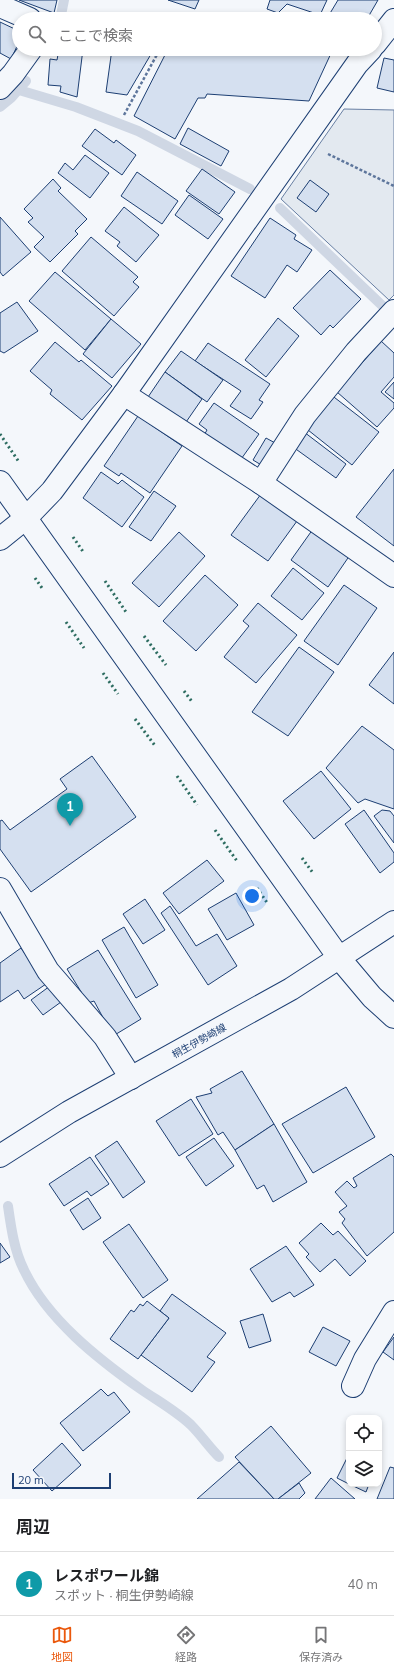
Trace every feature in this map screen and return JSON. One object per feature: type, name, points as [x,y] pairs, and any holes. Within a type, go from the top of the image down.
[{"type":"street","points":[[0,6],[14,12]]},
{"type":"street","points":[[382,35],[394,20]]},
{"type":"street","points":[[382,45],[394,48]]},
{"type":"street","points":[[0,88],[13,74],[26,56]]},
{"type":"street","points":[[0,538],[26,518],[52,490],[124,394],[357,64],[364,56]]},
{"type":"street","points":[[261,482],[305,416],[356,352],[389,316]]},
{"type":"street","points":[[124,394],[261,482],[394,576]]},
{"type":"street","points":[[0,482],[73,587],[340,959],[372,997],[394,1017]]},
{"type":"street","points":[[0,889],[48,971],[105,1037],[131,1078]]},
{"type":"street","name":"桐生伊勢崎線","points":[[0,1156],[70,1112],[264,1006],[340,959],[394,922]]},
{"type":"street","points":[[353,1386],[365,1359],[394,1312]]},
{"type":"path","points":[[124,115],[156,56]]},
{"type":"path","points":[[304,140],[316,148],[394,186]]},
{"type":"shaded area","points":[[344,109],[394,110],[394,295],[389,300],[281,199]]},
{"type":"building","points":[[19,0],[57,0],[54,12]]},
{"type":"building","points":[[168,0],[199,0],[195,9]]},
{"type":"building","points":[[270,0],[327,0],[321,12],[311,12],[287,4],[279,12],[267,9]]},
{"type":"building","points":[[338,0],[378,0],[371,12],[331,12]]},
{"type":"building","points":[[0,22],[12,28],[12,56],[11,59],[0,53]]},
{"type":"building","points":[[58,56],[82,56],[77,97],[60,92],[61,86],[48,85],[50,59],[57,60]]},
{"type":"building","points":[[111,56],[150,56],[127,95],[106,92]]},
{"type":"building","points":[[164,56],[330,56],[309,101],[207,94],[205,98],[198,98],[175,139],[134,116]]},
{"type":"building","points":[[384,58],[394,60],[394,92],[377,88]]},
{"type":"building","points":[[188,128],[229,151],[221,166],[180,144]]},
{"type":"building","points":[[95,129],[114,143],[116,140],[136,155],[122,175],[82,146]]},
{"type":"building","points":[[85,155],[109,173],[90,198],[58,173],[65,163],[73,170]]},
{"type":"building","points":[[202,169],[235,192],[219,214],[186,191]]},
{"type":"building","points":[[137,172],[178,201],[162,224],[121,196]]},
{"type":"building","points":[[53,179],[61,188],[58,191],[87,219],[75,231],[78,234],[50,262],[34,247],[44,237],[28,222],[33,218],[24,209]]},
{"type":"building","points":[[310,180],[329,194],[316,212],[297,198]]},
{"type":"building","points":[[189,195],[223,219],[208,239],[175,215]]},
{"type":"building","points":[[124,207],[159,235],[136,262],[117,246],[120,242],[105,231]]},
{"type":"building","points":[[0,217],[31,252],[3,276],[0,272]]},
{"type":"building","points":[[270,218],[296,235],[294,239],[312,250],[297,272],[287,265],[265,298],[231,276]]},
{"type":"building","points":[[91,237],[138,277],[133,282],[139,287],[114,316],[62,271]]},
{"type":"building","points":[[330,270],[361,299],[333,328],[330,325],[321,335],[293,308]]},
{"type":"building","points":[[55,272],[111,319],[85,350],[29,301]]},
{"type":"building","points":[[17,302],[38,331],[4,353],[0,351],[0,313]]},
{"type":"building","points":[[278,318],[299,336],[266,377],[245,360]]},
{"type":"building","points":[[111,319],[141,344],[112,378],[83,354]]},
{"type":"building","points":[[381,341],[394,353],[394,377],[381,392],[394,403],[394,408],[377,427],[337,392]]},
{"type":"building","points":[[55,342],[79,362],[81,360],[112,386],[82,420],[50,394],[52,390],[30,371]]},
{"type":"building","points":[[208,343],[270,384],[259,400],[263,402],[251,419],[230,406],[241,391],[195,361]]},
{"type":"building","points":[[181,351],[223,380],[207,402],[165,372]]},
{"type":"building","points":[[165,372],[202,399],[184,425],[146,400]]},
{"type":"building","points":[[394,382],[394,399],[385,392]]},
{"type":"building","points":[[330,394],[379,432],[352,465],[303,426]]},
{"type":"building","points":[[214,403],[259,434],[239,462],[203,437],[207,430],[199,424]]},
{"type":"building","points":[[138,416],[182,446],[150,493],[121,473],[119,476],[104,466]]},
{"type":"building","points":[[304,432],[346,464],[336,478],[293,447]]},
{"type":"building","points":[[266,438],[277,444],[263,466],[253,460]]},
{"type":"building","points":[[394,469],[394,546],[356,517]]},
{"type":"building","points":[[101,472],[118,484],[122,480],[144,497],[122,527],[83,498]]},
{"type":"building","points":[[154,491],[176,506],[151,541],[129,527]]},
{"type":"building","points":[[261,494],[297,521],[268,561],[231,535]]},
{"type":"building","points":[[313,529],[350,555],[328,587],[291,560]]},
{"type":"building","points":[[179,532],[205,556],[159,607],[132,583]]},
{"type":"building","points":[[293,568],[324,593],[302,620],[271,596]]},
{"type":"building","points":[[205,575],[238,605],[196,651],[163,621]]},
{"type":"building","points":[[344,585],[377,608],[338,665],[304,641]]},
{"type":"building","points":[[258,603],[297,635],[256,683],[224,657],[249,626],[243,621]]},
{"type":"building","points":[[299,647],[334,672],[288,736],[252,712]]},
{"type":"building","points":[[394,652],[394,704],[369,685]]},
{"type":"building","points":[[362,726],[394,750],[394,809],[365,799],[358,803],[326,768]]},
{"type":"building","points":[[92,756],[136,817],[31,892],[0,849],[0,821],[2,820],[10,830],[67,789],[60,779]]},
{"type":"building","points":[[321,771],[351,809],[314,839],[283,801]]},
{"type":"building","points":[[364,810],[394,853],[394,862],[380,873],[345,824]]},
{"type":"building","points":[[382,810],[390,811],[394,816],[394,843],[374,816]]},
{"type":"building","points":[[207,860],[224,881],[179,914],[163,893]]},
{"type":"building","points":[[236,893],[254,925],[227,940],[208,909]]},
{"type":"building","points":[[145,899],[165,930],[143,944],[123,914]]},
{"type":"building","points":[[170,906],[196,946],[217,934],[237,966],[208,985],[161,913]]},
{"type":"building","points":[[124,927],[158,985],[136,998],[102,940]]},
{"type":"building","points":[[21,948],[46,984],[24,999],[18,990],[0,1002],[0,963]]},
{"type":"building","points":[[98,950],[141,1019],[113,1036],[94,1001],[88,1003],[67,969]]},
{"type":"building","points":[[50,986],[61,1002],[43,1015],[31,1000]]},
{"type":"building","points":[[242,1071],[274,1124],[235,1150],[223,1132],[218,1135],[196,1097],[212,1093],[210,1089]]},
{"type":"building","points":[[346,1087],[375,1137],[313,1173],[282,1124]]},
{"type":"building","points":[[191,1099],[213,1134],[179,1156],[156,1121]]},
{"type":"building","points":[[274,1124],[307,1182],[273,1202],[264,1185],[257,1189],[235,1150]]},
{"type":"building","points":[[214,1138],[234,1166],[206,1186],[186,1157]]},
{"type":"building","points":[[117,1141],[145,1182],[123,1198],[95,1156]]},
{"type":"building","points":[[391,1154],[394,1157],[394,1232],[367,1256],[342,1223],[345,1219],[339,1212],[347,1206],[335,1192],[347,1181],[354,1188],[357,1186],[353,1178]]},
{"type":"building","points":[[90,1157],[109,1184],[91,1196],[87,1191],[64,1206],[49,1184]]},
{"type":"building","points":[[88,1198],[101,1218],[83,1230],[70,1210]]},
{"type":"building","points":[[321,1223],[333,1235],[338,1231],[366,1261],[350,1276],[335,1259],[320,1272],[306,1257],[309,1254],[299,1243]]},
{"type":"building","points":[[129,1224],[168,1280],[143,1298],[103,1242]]},
{"type":"building","points":[[0,1243],[10,1257],[0,1263]]},
{"type":"building","points":[[286,1246],[314,1285],[294,1297],[290,1292],[272,1302],[250,1269]]},
{"type":"building","points":[[172,1294],[226,1333],[207,1357],[215,1362],[192,1392],[141,1355],[169,1318],[160,1311]]},
{"type":"building","points":[[147,1301],[169,1318],[138,1359],[110,1339],[131,1310],[134,1312],[140,1304],[143,1306]]},
{"type":"building","points":[[263,1314],[271,1341],[249,1348],[240,1321]]},
{"type":"building","points":[[323,1327],[350,1341],[336,1366],[309,1352]]},
{"type":"building","points":[[394,1337],[394,1360],[383,1352]]},
{"type":"building","points":[[101,1389],[108,1396],[114,1392],[130,1412],[83,1451],[60,1423]]},
{"type":"building","points":[[271,1426],[311,1473],[278,1499],[274,1499],[235,1457]]},
{"type":"building","points":[[62,1443],[81,1465],[52,1491],[33,1470]]},
{"type":"building","points":[[346,1460],[346,1482],[337,1478]]},
{"type":"building","points":[[239,1462],[274,1499],[197,1499]]},
{"type":"building","points":[[390,1467],[394,1468],[394,1499],[377,1499]]},
{"type":"building","points":[[331,1478],[355,1499],[315,1499]]},
{"type":"building","points":[[299,1483],[305,1493],[299,1499],[278,1499]]},
{"type":"building","points":[[355,1487],[368,1487],[366,1492]]},
{"type":"waterway","points":[[62,12],[64,0]]},
{"type":"waterway","points":[[0,107],[11,98],[26,81]]},
{"type":"waterway","points":[[19,90],[76,107],[138,131],[250,189]]},
{"type":"waterway","points":[[280,208],[392,315]]},
{"type":"waterway","points":[[8,1206],[13,1238],[18,1255],[34,1288],[46,1305],[75,1337],[91,1351],[125,1378],[185,1420],[195,1429],[219,1457]]},
{"type":"hedge","points":[[0,434],[19,462]]},
{"type":"hedge","points":[[73,537],[84,553]]},
{"type":"hedge","points":[[35,578],[42,588]]},
{"type":"hedge","points":[[105,581],[126,612]]},
{"type":"hedge","points":[[66,622],[84,648]]},
{"type":"hedge","points":[[144,636],[166,665]]},
{"type":"hedge","points":[[103,673],[118,694]]},
{"type":"hedge","points":[[184,691],[193,703]]},
{"type":"hedge","points":[[135,719],[156,747]]},
{"type":"hedge","points":[[177,776],[197,805]]},
{"type":"hedge","points":[[215,830],[237,861]]},
{"type":"hedge","points":[[302,858],[313,873]]},
{"type":"hedge","points":[[257,888],[268,904]]},
{"type":"place","name":"レスポワール錦","points":[[70,826]]}]
